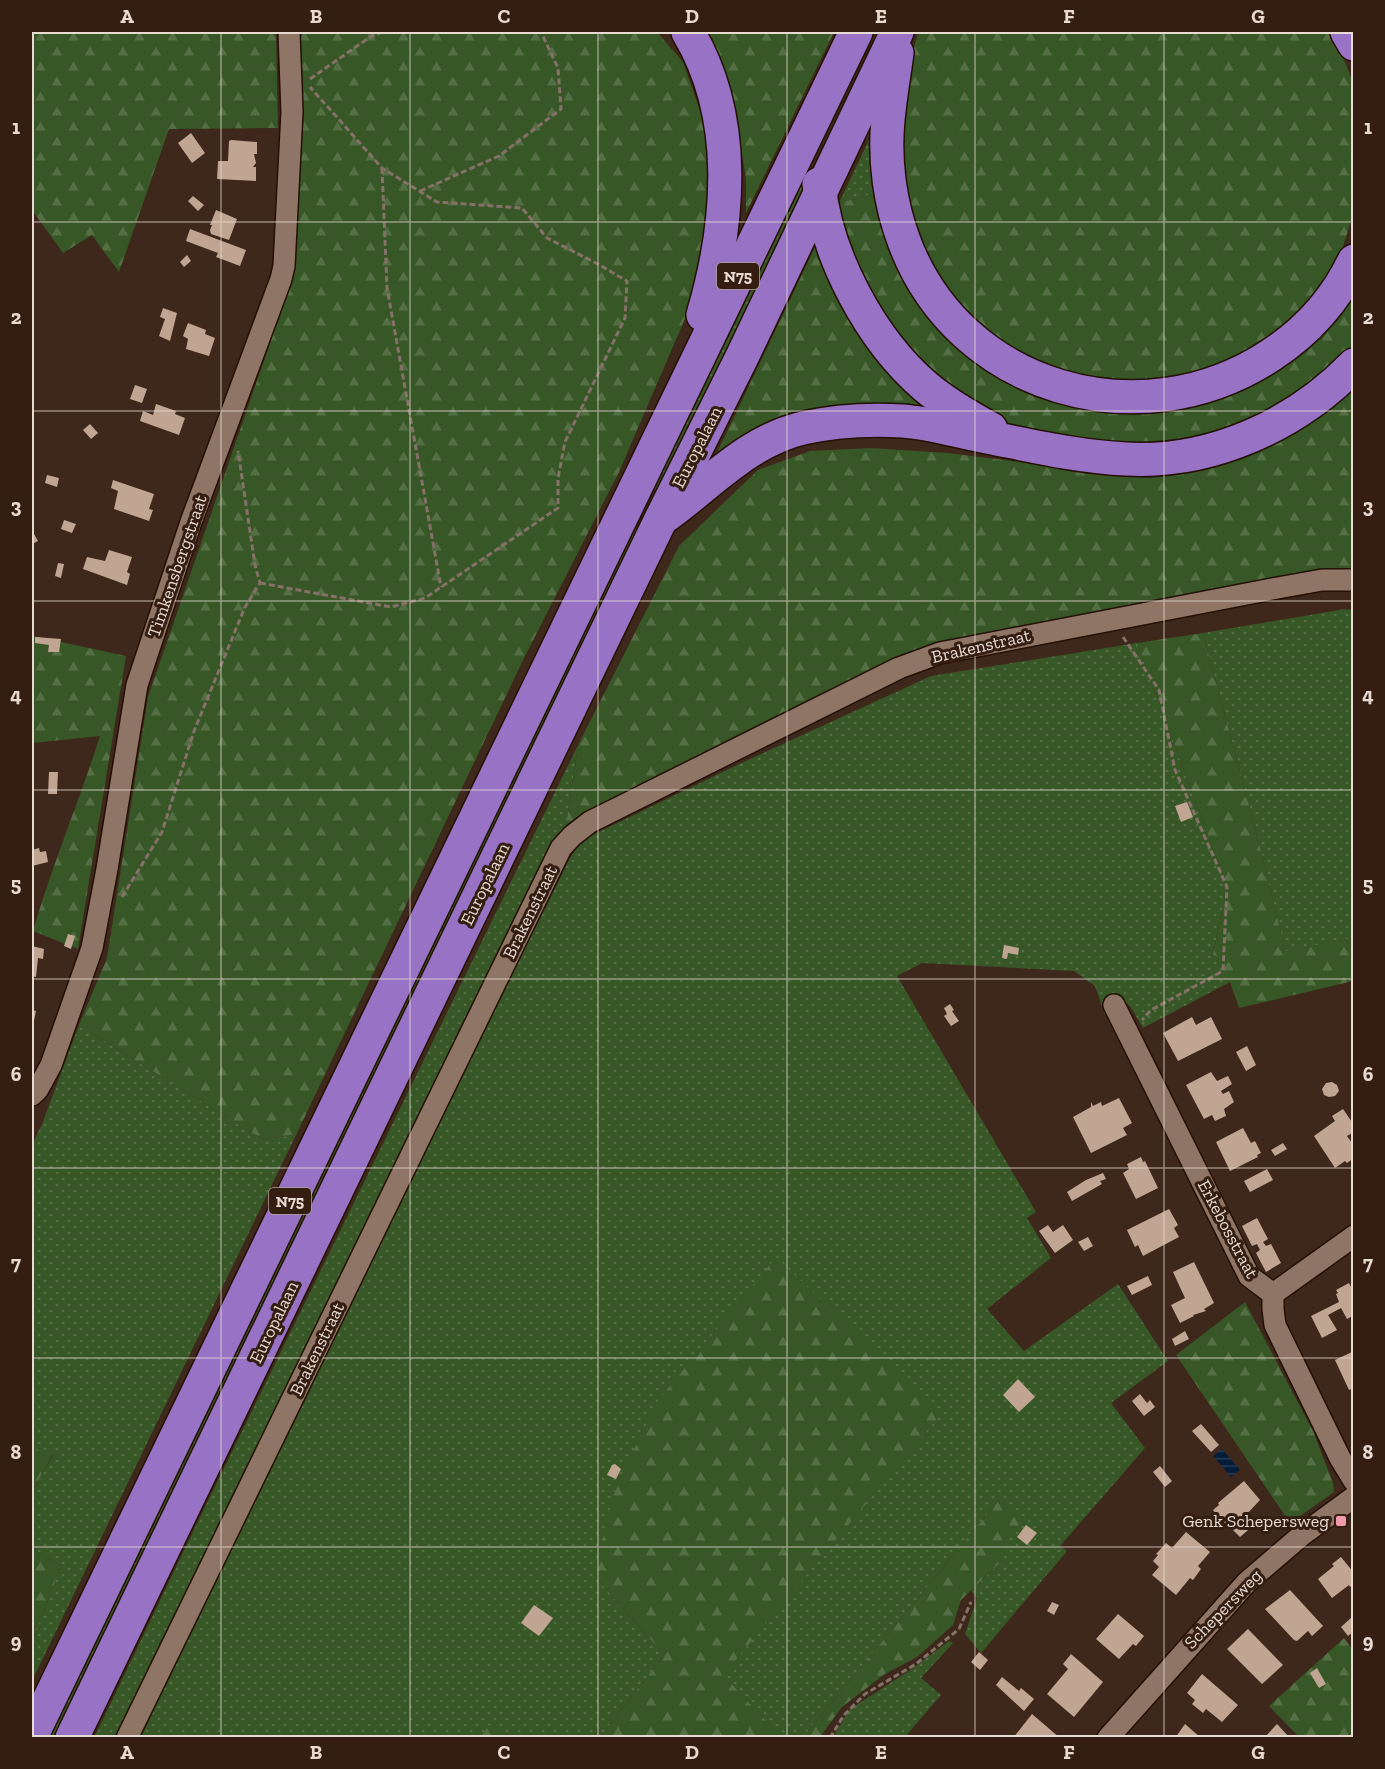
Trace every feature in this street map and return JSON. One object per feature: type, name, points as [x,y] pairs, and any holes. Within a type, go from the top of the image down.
[{"type":"highway","points":[[655,446],[668,388],[702,315],[718,253],[723,220],[724,161],[718,111],[712,87],[688,32]]},
{"type":"highway","name":"Europalaan","points":[[32,1735],[856,32]]},
{"type":"highway","points":[[898,32],[888,120],[887,160],[890,185],[904,242],[931,294],[950,319],[965,334],[1022,372],[1066,389],[1114,396],[1158,397],[1207,386],[1233,377],[1256,365],[1299,334],[1334,297],[1353,261]]},
{"type":"highway","name":"Europalaan","points":[[72,1737],[898,32]]},
{"type":"highway","points":[[1347,32],[1353,44]]},
{"type":"highway","points":[[821,106],[818,167],[820,193],[834,248],[858,302],[895,354],[927,387],[951,406],[1014,441]]},
{"type":"highway","points":[[661,519],[692,497],[745,453],[774,438],[802,428],[840,423],[904,422],[1089,456],[1128,460],[1171,457],[1209,450],[1253,435],[1292,416],[1328,390],[1353,365]]},
{"type":"street","name":"Timkensbergstraat","points":[[32,1095],[38,1089],[51,1065],[92,948],[137,686],[191,522],[281,279],[284,266],[292,112],[289,32]]},
{"type":"street","name":"Brakenstraat","points":[[127,1737],[561,848],[572,836],[590,822],[899,668],[940,653],[1118,617],[1322,580],[1353,580]]},
{"type":"street","name":"Erkebosstraat","points":[[1114,1005],[1249,1276],[1273,1294],[1275,1326],[1353,1481]]},
{"type":"street","points":[[1273,1294],[1353,1236]]},
{"type":"street","name":"Schepersweg","points":[[1108,1737],[1247,1582],[1302,1535],[1353,1497]]},
{"type":"path","points":[[260,583],[391,607],[425,598],[558,508],[558,478],[565,442],[625,318],[627,281],[547,238],[522,208],[437,202],[382,168],[306,82],[370,37],[382,32]]},
{"type":"path","points":[[420,191],[499,156],[561,109],[558,68],[542,32]]},
{"type":"path","points":[[382,168],[387,288],[441,587]]},
{"type":"path","points":[[121,899],[162,832],[194,731],[245,607],[260,583],[255,565],[237,447]]},
{"type":"path","points":[[1118,617],[1123,637],[1160,690],[1175,770],[1227,887],[1223,971],[1151,1010],[1139,1024]]},
{"type":"path","points":[[830,1737],[844,1715],[865,1694],[916,1664],[959,1629],[971,1602]]},
{"type":"green space","points":[[32,32],[276,32],[278,128],[169,129],[119,272],[92,235],[63,253],[32,210]]},
{"type":"green space","points":[[300,32],[657,32],[683,62],[712,145],[708,246],[687,314],[619,472],[525,656],[296,1135],[262,1139],[79,1025],[107,958],[148,697],[291,282],[303,112]]},
{"type":"green space","points":[[702,32],[834,32],[746,213],[746,179],[738,129]]},
{"type":"green space","points":[[878,32],[886,32],[828,151],[826,139]]},
{"type":"green space","points":[[919,32],[1331,32],[1354,85],[1353,215],[1337,265],[1316,298],[1285,329],[1237,359],[1190,376],[1111,384],[1042,365],[1010,348],[955,303],[911,224],[900,168],[903,95]]},
{"type":"green space","points":[[876,125],[880,192],[839,203]]},
{"type":"green space","points":[[801,172],[806,192],[659,493],[648,486]]},
{"type":"green space","points":[[880,192],[953,340],[1154,407],[1353,289],[1353,352],[1317,385],[1249,422],[1171,447],[1090,448],[1003,426],[954,395],[883,323],[837,223],[839,203]]},
{"type":"green space","points":[[817,243],[836,298],[863,334],[928,407],[715,457]]},
{"type":"green space","points":[[1353,390],[1353,570],[931,647],[565,833],[578,745],[679,546],[758,470],[810,451],[872,448],[947,453],[1149,478],[1259,448]]},
{"type":"green space","points":[[630,525],[644,529],[58,1737],[41,1738]]},
{"type":"green space","points":[[1345,609],[1353,610],[1353,938],[1285,952],[1260,846],[1203,633]]},
{"type":"green space","points":[[1203,633],[1260,846],[1285,951],[1353,938],[1353,981],[1239,1008],[1230,982],[1213,955],[1227,887],[1137,643]]},
{"type":"green space","points":[[33,636],[126,656],[78,949],[33,931],[100,736],[32,743]]},
{"type":"green space","points":[[1137,643],[1227,887],[1213,954],[1230,982],[1143,1028],[1124,1000],[1106,1009],[1105,1015],[1095,986],[1074,971],[922,963],[897,976],[1036,1212],[1027,1218],[1051,1258],[987,1309],[1024,1351],[1118,1284],[1168,1361],[1111,1403],[1145,1448],[1060,1546],[1067,1551],[981,1653],[965,1634],[977,1598],[971,1591],[1004,1559],[999,1500],[803,1737],[781,1737],[722,1675],[594,1575],[664,1655],[600,1737],[508,1737],[489,1726],[481,1738],[134,1738],[570,858],[582,840],[735,766],[931,676]]},
{"type":"green space","points":[[578,745],[565,833],[120,1737],[94,1738],[204,1509]]},
{"type":"green space","points":[[79,1025],[262,1139],[296,1135],[32,1681],[32,1642],[61,1566],[32,1548],[32,1492],[53,1455],[32,1448],[32,1145]]},
{"type":"green space","points":[[776,1257],[941,1414],[723,1675],[781,1737],[600,1737],[664,1655],[594,1575],[616,1487],[657,1402]]},
{"type":"green space","points":[[1245,1302],[1313,1431],[1333,1483],[1334,1492],[1290,1523],[1176,1355]]},
{"type":"green space","points":[[32,1448],[53,1454],[32,1492]]},
{"type":"green space","points":[[999,1500],[1028,1520],[1007,1536],[1004,1559],[961,1600],[953,1625],[917,1657],[885,1674],[842,1707],[820,1737],[803,1737]]},
{"type":"green space","points":[[32,1548],[61,1566],[32,1642]]},
{"type":"green space","points":[[1344,1638],[1353,1650],[1353,1737],[1299,1737],[1269,1706]]},
{"type":"green space","points":[[949,1641],[953,1643],[921,1678],[941,1695],[905,1737],[833,1737],[850,1709],[912,1669]]},
{"type":"green space","points":[[489,1725],[508,1737],[481,1737]]},
{"type":"water","points":[[1222,1449],[1240,1470],[1231,1477],[1213,1456]]},
{"type":"building","points":[[191,133],[205,153],[192,163],[178,143]]},
{"type":"building","points":[[229,141],[257,142],[257,154],[254,154],[256,163],[253,167],[256,167],[256,181],[217,179],[218,161],[228,161]]},
{"type":"building","points":[[193,196],[204,205],[198,211],[188,201]]},
{"type":"building","points":[[216,210],[237,219],[229,240],[211,234],[212,225],[210,225]]},
{"type":"building","points":[[190,229],[246,250],[240,266],[216,257],[218,253],[186,241]]},
{"type":"building","points":[[187,255],[191,261],[184,267],[180,262]]},
{"type":"building","points":[[163,308],[177,313],[170,341],[159,336],[165,319],[160,317]]},
{"type":"building","points":[[188,323],[206,330],[205,334],[215,338],[209,356],[186,349],[188,339],[183,336]]},
{"type":"building","points":[[135,385],[147,389],[142,403],[130,399]]},
{"type":"building","points":[[156,404],[176,411],[175,414],[185,418],[179,435],[140,421],[143,411],[153,415]]},
{"type":"building","points":[[90,424],[98,433],[91,439],[83,430]]},
{"type":"building","points":[[47,475],[59,478],[57,487],[45,483]]},
{"type":"building","points":[[113,480],[154,494],[149,509],[153,510],[149,521],[114,509],[118,491],[111,488]]},
{"type":"building","points":[[64,520],[76,524],[72,533],[61,529]]},
{"type":"building","points":[[34,534],[38,541],[32,544],[32,536]]},
{"type":"building","points":[[109,550],[132,557],[127,572],[130,574],[127,585],[83,569],[87,557],[105,561]]},
{"type":"building","points":[[58,563],[64,564],[61,578],[55,576]]},
{"type":"building","points":[[35,637],[61,639],[59,652],[48,652],[49,645],[35,643]]},
{"type":"building","points":[[49,772],[58,772],[57,794],[48,794]]},
{"type":"building","points":[[1187,802],[1193,817],[1181,822],[1175,806]]},
{"type":"building","points":[[39,848],[40,852],[46,851],[48,862],[32,866],[32,850]]},
{"type":"building","points":[[68,934],[75,936],[71,949],[64,946]]},
{"type":"building","points":[[1004,945],[1019,948],[1018,955],[1008,953],[1007,959],[1002,958]]},
{"type":"building","points":[[32,946],[44,949],[43,959],[38,958],[36,977],[32,976]]},
{"type":"building","points":[[950,1004],[959,1021],[951,1026],[944,1016],[947,1014],[944,1008]]},
{"type":"building","points":[[32,1010],[36,1011],[32,1030]]},
{"type":"building","points":[[1192,1017],[1196,1025],[1211,1017],[1222,1039],[1178,1061],[1163,1033]]},
{"type":"building","points":[[1247,1046],[1256,1065],[1246,1071],[1236,1052]]},
{"type":"building","points":[[1211,1072],[1217,1081],[1228,1076],[1232,1084],[1221,1091],[1223,1094],[1229,1091],[1234,1102],[1224,1109],[1226,1116],[1215,1121],[1212,1115],[1204,1119],[1186,1085]]},
{"type":"building","points":[[1332,1082],[1337,1085],[1339,1091],[1335,1096],[1329,1097],[1324,1095],[1322,1089],[1326,1083]]},
{"type":"building","points":[[1119,1098],[1132,1123],[1123,1128],[1127,1135],[1091,1153],[1073,1117],[1091,1107],[1091,1102],[1093,1106],[1101,1102],[1102,1106]]},
{"type":"building","points":[[1343,1109],[1354,1125],[1354,1132],[1347,1136],[1354,1146],[1354,1158],[1335,1168],[1314,1136],[1335,1121],[1332,1116]]},
{"type":"building","points":[[1243,1128],[1251,1143],[1255,1141],[1261,1153],[1257,1155],[1258,1157],[1230,1171],[1216,1142]]},
{"type":"building","points":[[1283,1143],[1287,1149],[1275,1156],[1271,1150]]},
{"type":"building","points":[[1141,1157],[1158,1188],[1136,1199],[1123,1173],[1129,1169],[1127,1164]]},
{"type":"building","points":[[1267,1169],[1273,1180],[1250,1192],[1244,1181]]},
{"type":"building","points":[[1103,1173],[1106,1179],[1100,1181],[1102,1184],[1072,1201],[1067,1192]]},
{"type":"building","points":[[1169,1209],[1178,1225],[1174,1228],[1179,1237],[1143,1256],[1138,1245],[1135,1247],[1127,1230]]},
{"type":"building","points":[[1257,1218],[1268,1239],[1263,1242],[1266,1246],[1271,1244],[1281,1263],[1266,1272],[1256,1253],[1260,1250],[1257,1244],[1252,1246],[1242,1226]]},
{"type":"building","points":[[1048,1225],[1053,1232],[1063,1225],[1073,1240],[1055,1253],[1039,1231]]},
{"type":"building","points":[[1088,1237],[1093,1246],[1084,1251],[1078,1242]]},
{"type":"building","points":[[1194,1262],[1214,1303],[1204,1309],[1206,1311],[1193,1315],[1180,1323],[1171,1305],[1185,1298],[1173,1272]]},
{"type":"building","points":[[1148,1276],[1152,1285],[1132,1295],[1127,1286]]},
{"type":"building","points":[[1349,1283],[1351,1287],[1354,1286],[1354,1315],[1347,1319],[1341,1308],[1328,1315],[1337,1330],[1322,1338],[1311,1316],[1339,1302],[1336,1290]]},
{"type":"building","points":[[1185,1331],[1189,1339],[1175,1346],[1172,1339]]},
{"type":"building","points":[[1354,1351],[1354,1388],[1349,1390],[1335,1360]]},
{"type":"building","points":[[1018,1379],[1035,1397],[1019,1412],[1003,1395]]},
{"type":"building","points":[[1140,1394],[1147,1403],[1150,1400],[1155,1407],[1144,1416],[1132,1401]]},
{"type":"building","points":[[1201,1424],[1219,1445],[1211,1452],[1192,1431]]},
{"type":"building","points":[[615,1464],[621,1469],[616,1479],[607,1475],[612,1465]]},
{"type":"building","points":[[1160,1466],[1172,1481],[1165,1487],[1153,1472]]},
{"type":"building","points":[[1244,1481],[1260,1500],[1246,1515],[1254,1525],[1240,1537],[1213,1510]]},
{"type":"building","points":[[1026,1525],[1037,1533],[1027,1545],[1017,1537]]},
{"type":"building","points":[[1186,1532],[1210,1552],[1198,1566],[1201,1569],[1193,1580],[1190,1578],[1176,1595],[1152,1575],[1159,1567],[1153,1561],[1166,1543],[1172,1548]]},
{"type":"building","points":[[1341,1557],[1354,1573],[1354,1584],[1350,1587],[1349,1585],[1332,1598],[1318,1579]]},
{"type":"building","points":[[1290,1590],[1323,1626],[1312,1636],[1308,1631],[1297,1641],[1265,1609]]},
{"type":"building","points":[[1052,1602],[1059,1605],[1054,1615],[1047,1611]]},
{"type":"building","points":[[534,1605],[553,1618],[539,1636],[521,1623]]},
{"type":"building","points":[[1118,1614],[1144,1636],[1136,1646],[1133,1644],[1119,1659],[1096,1639]]},
{"type":"building","points":[[1352,1617],[1354,1631],[1348,1636],[1341,1627]]},
{"type":"building","points":[[1248,1629],[1283,1665],[1262,1684],[1227,1649]]},
{"type":"building","points":[[979,1652],[988,1660],[980,1670],[971,1662]]},
{"type":"building","points":[[1071,1654],[1103,1682],[1074,1717],[1047,1694],[1068,1669],[1063,1664]]},
{"type":"building","points":[[1317,1668],[1326,1684],[1319,1688],[1310,1673]]},
{"type":"building","points":[[1202,1674],[1238,1705],[1222,1722],[1206,1709],[1203,1713],[1192,1704],[1195,1700],[1187,1693]]},
{"type":"building","points":[[1002,1677],[1019,1691],[1021,1688],[1034,1699],[1024,1711],[996,1685]]},
{"type":"building","points":[[1032,1714],[1060,1738],[1013,1738]]},
{"type":"building","points":[[1185,1724],[1201,1738],[1175,1738]]},
{"type":"building","points":[[1277,1724],[1290,1738],[1264,1738]]},
{"type":"place","name":"Genk Schepersweg","points":[[1341,1521]]}]
